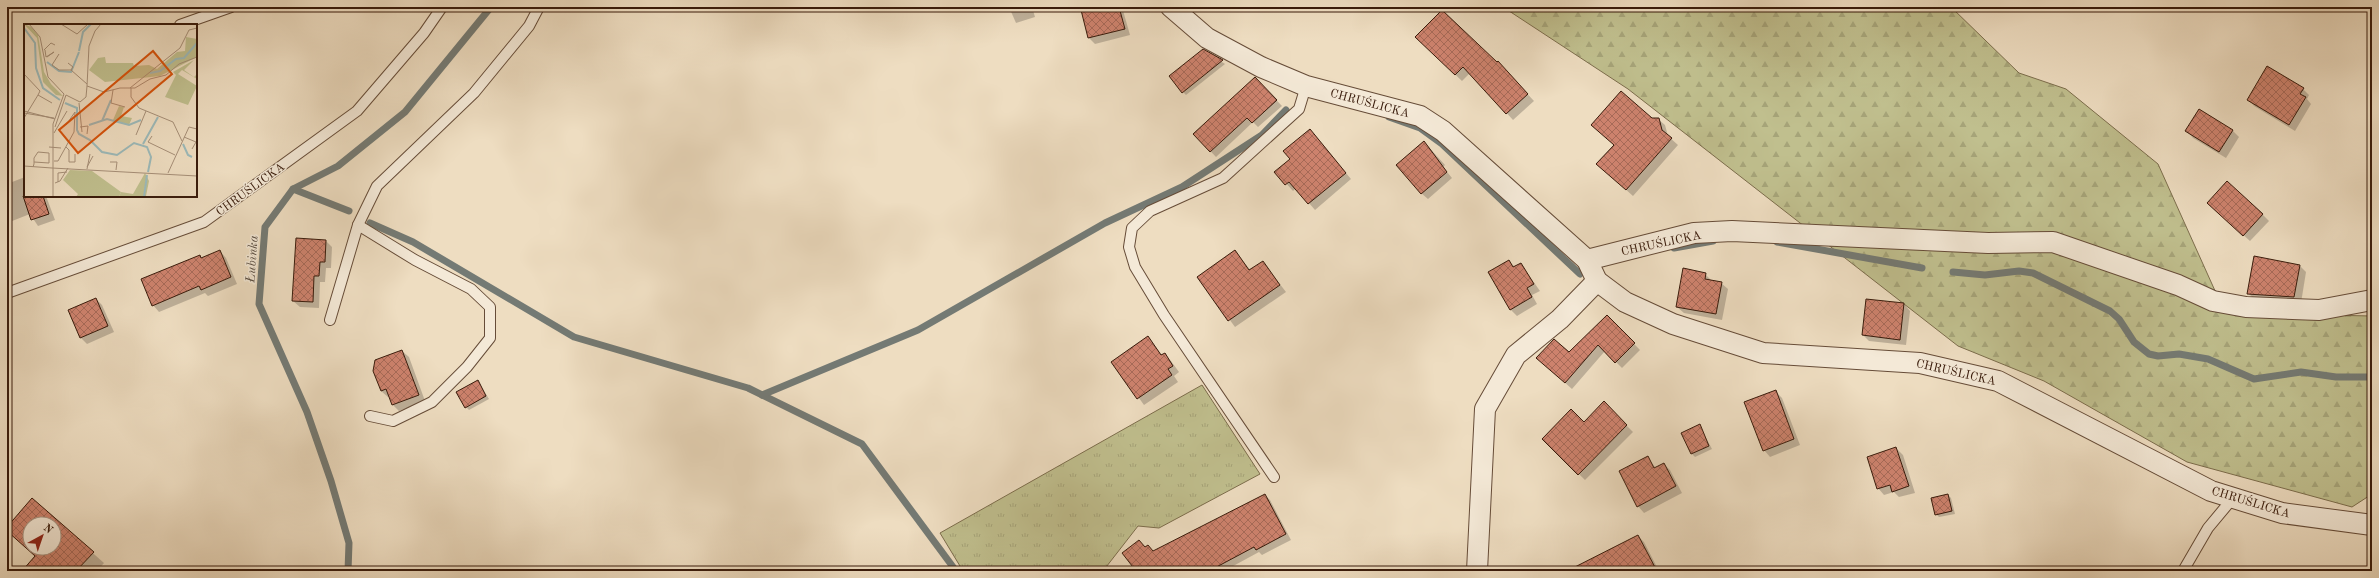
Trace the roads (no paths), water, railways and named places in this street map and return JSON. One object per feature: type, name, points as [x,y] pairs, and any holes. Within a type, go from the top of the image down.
[{"type":"street","name":"CHRUŚLICKA","points":[[1171,7],[1207,38],[1261,67],[1306,86],[1420,116],[1444,131],[1587,260],[1597,282],[1625,302],[1673,324],[1763,353],[1920,363],[1998,381],[2211,491],[2282,513],[2372,525]]},
{"type":"street","name":"CHRUŚLICKA","points":[[1587,260],[1694,233],[1732,231],[1988,243],[2053,242],[2178,285],[2212,301],[2233,304],[2319,310],[2372,300]]},
{"type":"street","points":[[1477,571],[1485,409],[1516,355],[1560,319],[1597,282]]},
{"type":"lane","points":[[183,24],[232,7]]},
{"type":"lane","name":"CHRUŚLICKA","points":[[7,293],[204,222],[357,112],[424,33],[442,7]]},
{"type":"lane","points":[[330,320],[358,225],[377,186],[474,93],[529,26],[539,7]]},
{"type":"lane","points":[[1274,477],[1164,315],[1135,267],[1129,247],[1132,228],[1150,211],[1223,178],[1299,109],[1306,86]]},
{"type":"lane","points":[[358,225],[416,260],[471,289],[490,307],[490,338],[467,367],[432,402],[393,421],[370,416]]},
{"type":"lane","points":[[2183,571],[2208,528],[2233,498]]},
{"type":"waterway","name":"Łubinka","points":[[348,571],[349,543],[331,481],[307,412],[259,304],[265,227],[293,189],[338,166],[405,112],[491,7]]},
{"type":"waterway","points":[[762,395],[918,330],[1105,223],[1182,187],[1262,135],[1286,110]]},
{"type":"waterway","points":[[1389,117],[1420,128],[1442,144],[1580,274]]},
{"type":"waterway","points":[[293,189],[349,211]]},
{"type":"waterway","points":[[370,223],[413,242],[574,337],[748,388],[862,444],[956,571]]},
{"type":"waterway","points":[[1674,248],[1713,241]]},
{"type":"waterway","points":[[1777,242],[1922,268]]},
{"type":"waterway","points":[[1953,272],[1985,275],[2019,271],[2033,273],[2110,311],[2119,319],[2134,342],[2149,354],[2158,356],[2179,354],[2208,359],[2254,379],[2301,372],[2336,377],[2372,377]]}]
